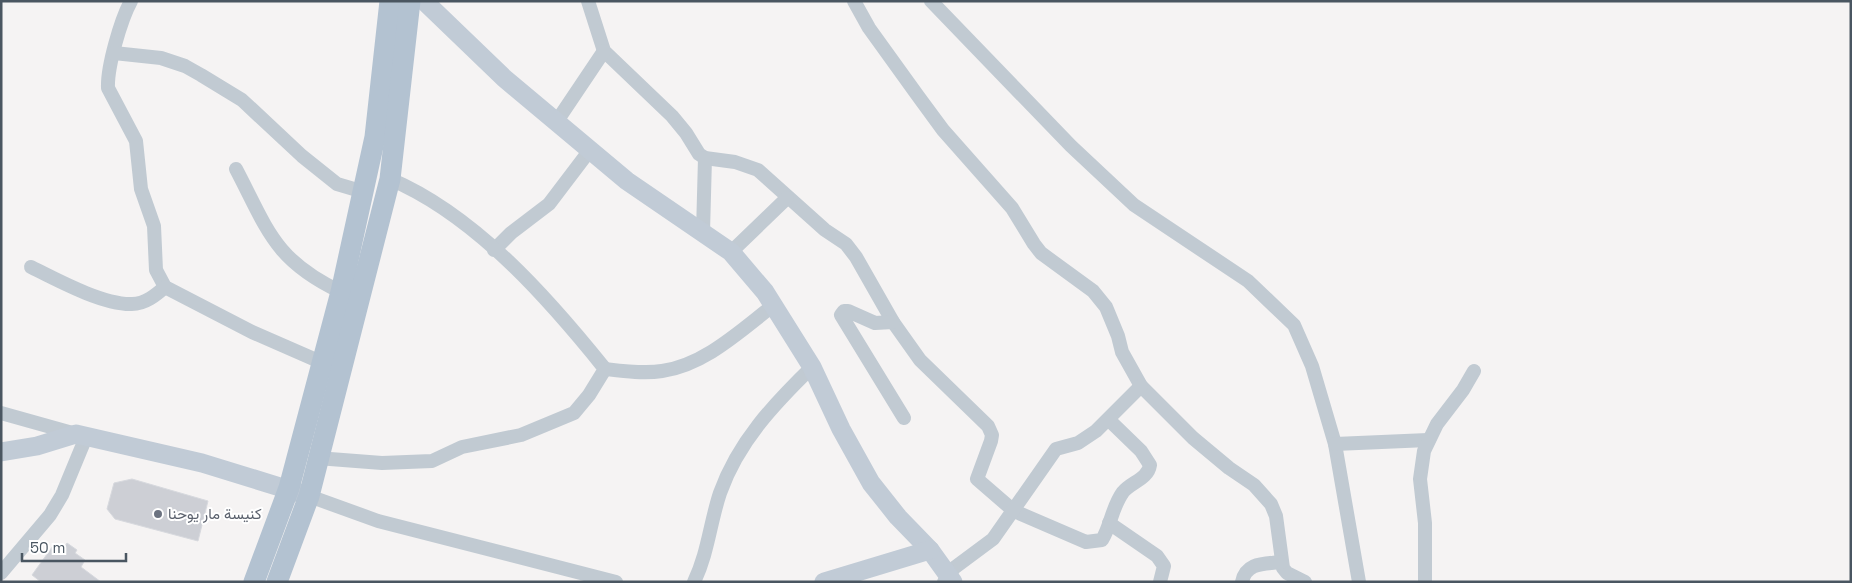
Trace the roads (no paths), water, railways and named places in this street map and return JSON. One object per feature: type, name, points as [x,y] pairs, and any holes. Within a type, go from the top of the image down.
[{"type":"main road","points":[[254,582],[289,488],[341,292],[375,138],[390,1]]},
{"type":"main road","points":[[277,582],[309,496],[317,458],[390,179],[410,1]]},
{"type":"main road","points":[[424,1],[504,78],[627,181],[731,252],[774,305],[812,367],[841,429],[871,483],[898,517],[930,550],[948,580]]},
{"type":"main road","points":[[1,452],[37,446],[81,435],[202,463],[289,488],[309,496]]},
{"type":"main road","points":[[824,582],[930,550]]},
{"type":"street","points":[[131,1],[114,53],[108,88],[136,141],[143,198],[150,210],[154,226],[156,270],[165,287],[252,332],[323,363]]},
{"type":"street","points":[[588,1],[604,51],[672,116],[686,133],[699,154],[705,158],[735,162],[758,170],[767,176],[788,198],[825,230],[846,244],[856,257],[893,322],[920,360],[988,426],[992,435],[991,442],[977,479],[1014,511],[1078,539],[1092,543],[1102,540],[1124,491],[1147,474],[1150,465],[1141,451],[1109,420]]},
{"type":"street","points":[[854,1],[869,28],[943,130],[1012,208],[1041,253],[1093,291],[1106,307],[1118,336],[1122,352],[1141,386],[1193,438],[1264,494],[1276,516],[1281,562],[1287,573],[1305,582]]},
{"type":"street","points":[[931,1],[1070,146],[1134,205],[1248,281],[1294,325],[1312,366],[1335,444],[1359,582]]},
{"type":"street","points":[[557,121],[604,51]]},
{"type":"street","points":[[114,53],[147,55],[185,66],[242,100],[296,150],[337,184],[364,192]]},
{"type":"street","points":[[494,250],[511,233],[549,204],[590,150]]},
{"type":"street","points":[[703,232],[705,158]]},
{"type":"street","points":[[236,169],[262,222],[283,252],[316,280],[341,292]]},
{"type":"street","points":[[390,179],[444,208],[494,250],[547,301],[605,369],[662,372],[699,359],[774,305]]},
{"type":"street","points":[[731,252],[788,198]]},
{"type":"street","points":[[31,267],[78,290],[131,304],[154,297],[165,287]]},
{"type":"street","points":[[893,322],[875,323],[848,311],[844,311],[841,315],[904,418]]},
{"type":"street","points":[[694,582],[705,553],[720,494],[736,455],[759,422],[812,367]]},
{"type":"street","points":[[317,458],[382,464],[432,461],[462,447],[521,435],[574,413],[589,395],[605,369]]},
{"type":"street","points":[[1425,582],[1425,523],[1420,479],[1424,451],[1428,440],[1463,390],[1474,370]]},
{"type":"street","points":[[948,580],[954,568],[993,539],[1056,449],[1084,440],[1109,420],[1141,386]]},
{"type":"street","points":[[1,413],[81,435],[62,495],[50,515],[1,573]]},
{"type":"street","points":[[1335,444],[1428,440]]},
{"type":"street","points":[[309,496],[378,521],[616,582]]},
{"type":"street","points":[[1109,524],[1158,556],[1164,566],[1160,582]]},
{"type":"street","points":[[1242,582],[1246,572],[1252,566],[1281,562]]},
{"type":"place","name":"كنيسة مار يوحنا","points":[[158,514]]}]
